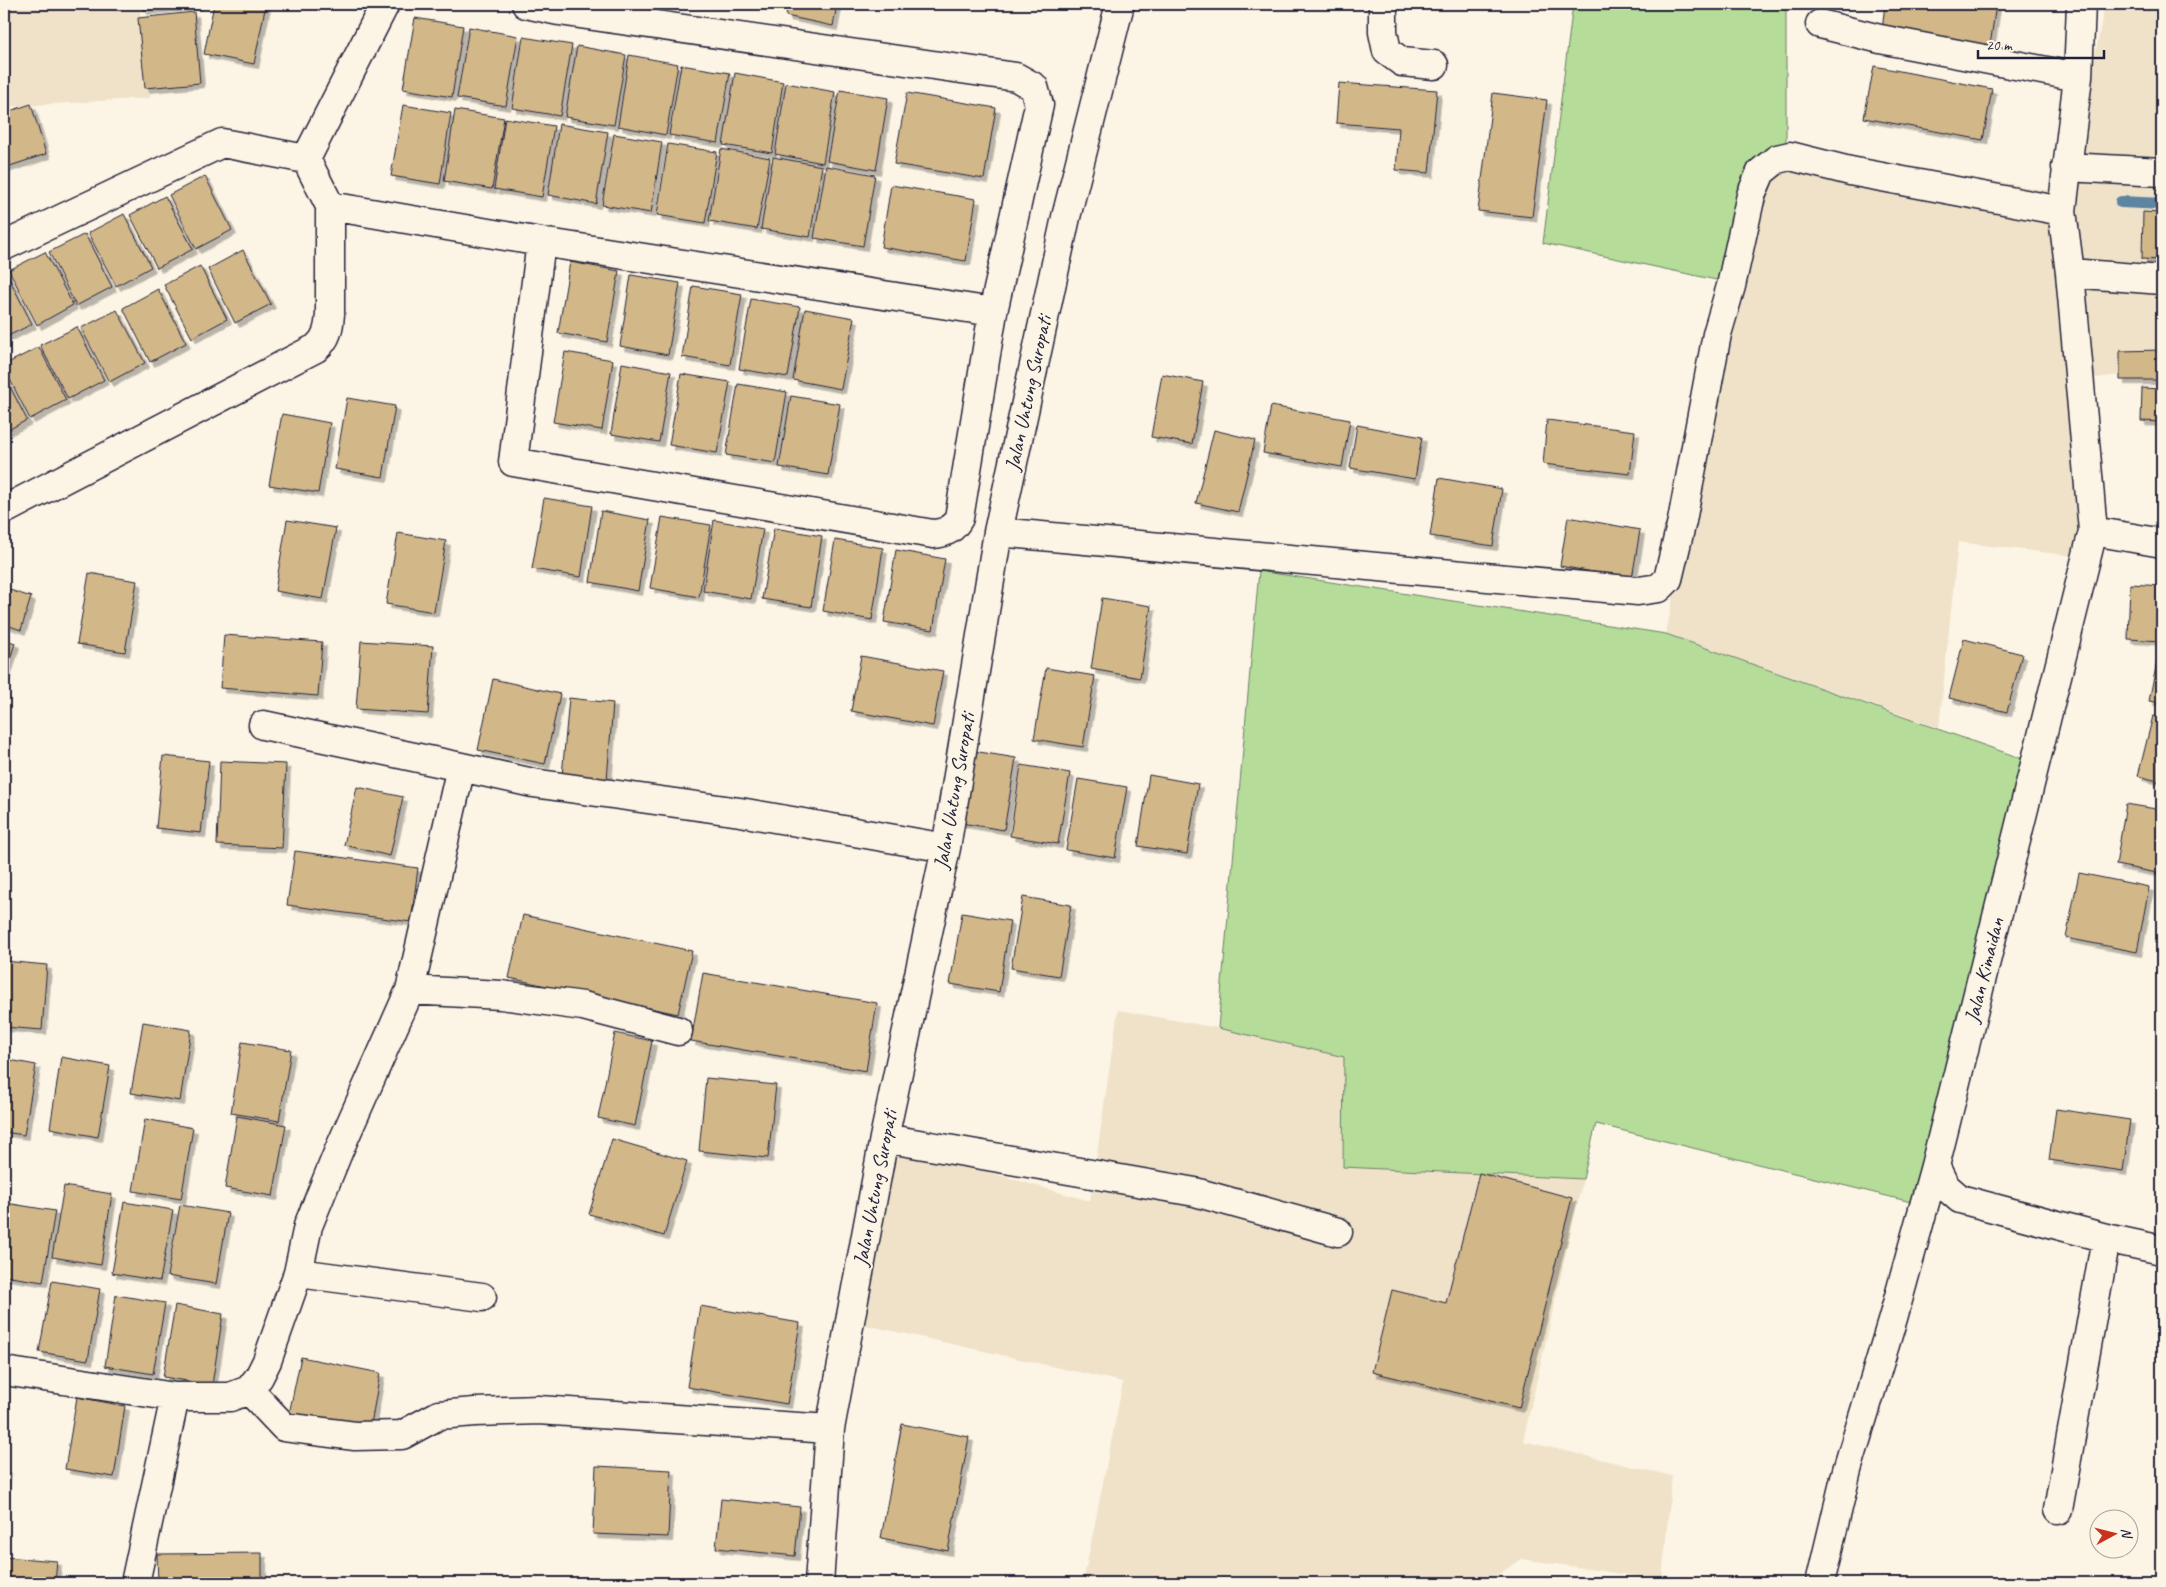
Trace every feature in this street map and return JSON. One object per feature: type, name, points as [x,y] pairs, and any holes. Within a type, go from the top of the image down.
[{"type":"street","points":[[306,159],[385,4]]},
{"type":"street","points":[[526,4],[560,7],[1016,77],[1034,87],[1039,105],[993,312],[959,518],[954,527],[941,533],[933,534],[513,462],[541,242]]},
{"type":"street","name":"Jalan Untung Suropati","points":[[819,1583],[830,1429],[884,1138],[946,848],[998,532],[1066,217],[1120,4]]},
{"type":"street","points":[[1383,4],[1383,32],[1387,51],[1402,62],[1434,65]]},
{"type":"street","name":"Jalan Kimaidan","points":[[1820,1583],[1847,1470],[1936,1166],[2093,531],[2070,273],[2062,211],[2078,78],[2082,4]]},
{"type":"street","points":[[1820,24],[1880,39],[2078,78]]},
{"type":"street","points":[[4,246],[222,143],[306,159]]},
{"type":"street","points":[[998,532],[1638,591],[1659,588],[1668,579],[1682,521],[1717,334],[1731,286],[1751,195],[1761,172],[1777,158],[1790,156],[1850,171],[2062,211]]},
{"type":"street","points":[[4,510],[323,343],[329,326],[330,314],[330,206],[306,159]]},
{"type":"street","points":[[2066,167],[2162,172]]},
{"type":"street","points":[[330,206],[541,242],[993,312]]},
{"type":"street","points":[[2070,273],[2162,280]]},
{"type":"street","points":[[2093,531],[2162,543]]},
{"type":"street","points":[[263,724],[533,783],[740,812],[946,848]]},
{"type":"street","points":[[4,1371],[175,1397],[230,1397],[249,1390],[259,1377],[267,1361],[298,1273],[308,1226],[339,1150],[410,990],[461,767]]},
{"type":"street","points":[[410,990],[501,995],[583,1006],[678,1031]]},
{"type":"street","points":[[884,1138],[1195,1192],[1338,1232]]},
{"type":"street","points":[[1936,1166],[1945,1186],[1960,1199],[2106,1238],[2162,1250]]},
{"type":"street","points":[[2058,1510],[2106,1238]]},
{"type":"street","points":[[298,1273],[482,1296]]},
{"type":"street","points":[[249,1390],[284,1427],[355,1436],[402,1435],[439,1415],[538,1410],[830,1429]]},
{"type":"street","points":[[135,1583],[175,1397]]},
{"type":"shaded area","points":[[4,4],[139,4],[150,98],[4,107]]},
{"type":"shaded area","points":[[2105,4],[2162,4],[2162,370],[2087,379],[2098,559],[1958,542],[1939,728],[1666,634],[1735,284],[1786,146],[2068,194]]},
{"type":"shaded area","points":[[1118,1010],[1218,1028],[1345,1057],[1344,1167],[1583,1179],[1523,1441],[1672,1476],[1662,1580],[1522,1559],[1485,1583],[1083,1583],[1123,1382],[861,1324],[896,1146],[1090,1201]]},
{"type":"green space","points":[[1573,4],[1786,4],[1786,146],[1735,284],[1543,243]]},
{"type":"green space","points":[[1259,571],[1666,634],[2049,768],[1931,1207],[1596,1124],[1583,1179],[1343,1167],[1344,1057],[1218,1028]]},
{"type":"building","points":[[142,4],[198,4],[198,5],[143,10]]},
{"type":"building","points":[[214,4],[266,4],[254,64],[204,54]]},
{"type":"building","points":[[788,4],[837,4],[833,26],[786,16]]},
{"type":"building","points":[[1885,4],[1996,4],[1990,46],[1882,31]]},
{"type":"building","points":[[194,12],[200,83],[145,88],[138,18]]},
{"type":"building","points":[[415,18],[463,26],[452,97],[403,89]]},
{"type":"building","points":[[469,27],[518,36],[506,106],[457,98]]},
{"type":"building","points":[[523,37],[572,45],[560,116],[512,108]]},
{"type":"building","points":[[577,46],[626,55],[614,125],[565,117]]},
{"type":"building","points":[[629,55],[678,64],[666,135],[618,126]]},
{"type":"building","points":[[681,65],[730,73],[718,143],[669,135]]},
{"type":"building","points":[[1874,66],[1992,89],[1983,140],[1864,118]]},
{"type":"building","points":[[735,73],[783,82],[772,153],[723,145]]},
{"type":"building","points":[[786,83],[835,92],[823,163],[775,154]]},
{"type":"building","points":[[1339,83],[1437,90],[1429,173],[1396,170],[1399,128],[1336,123]]},
{"type":"building","points":[[840,90],[888,98],[876,170],[827,161]]},
{"type":"building","points":[[907,93],[996,108],[984,179],[894,164]]},
{"type":"building","points":[[1493,93],[1547,100],[1532,217],[1478,211]]},
{"type":"building","points":[[31,104],[46,154],[4,168],[4,113]]},
{"type":"building","points":[[403,105],[451,113],[440,184],[391,176]]},
{"type":"building","points":[[455,110],[504,118],[492,189],[444,181]]},
{"type":"building","points":[[505,118],[554,126],[542,197],[494,189]]},
{"type":"building","points":[[559,124],[608,132],[596,204],[548,195]]},
{"type":"building","points":[[614,134],[662,142],[651,213],[602,205]]},
{"type":"building","points":[[668,144],[717,152],[705,223],[657,215]]},
{"type":"building","points":[[721,149],[770,158],[757,229],[709,221]]},
{"type":"building","points":[[773,157],[822,166],[810,237],[761,229]]},
{"type":"building","points":[[826,166],[875,175],[863,246],[814,238]]},
{"type":"building","points":[[205,176],[232,230],[196,249],[169,195]]},
{"type":"building","points":[[891,185],[976,199],[966,261],[881,247]]},
{"type":"building","points":[[165,196],[193,249],[157,268],[130,215]]},
{"type":"building","points":[[2143,212],[2162,213],[2162,260],[2142,259]]},
{"type":"building","points":[[124,214],[151,267],[116,286],[88,233]]},
{"type":"building","points":[[85,234],[112,287],[76,306],[49,252]]},
{"type":"building","points":[[243,250],[271,304],[235,323],[208,269]]},
{"type":"building","points":[[45,252],[73,305],[37,325],[9,270]]},
{"type":"building","points":[[570,262],[619,271],[607,342],[558,333]]},
{"type":"building","points":[[200,266],[227,319],[192,338],[164,285]]},
{"type":"building","points":[[4,271],[32,324],[4,338]]},
{"type":"building","points":[[631,275],[680,283],[668,355],[620,346]]},
{"type":"building","points":[[693,286],[742,294],[730,365],[682,357]]},
{"type":"building","points":[[158,289],[186,343],[150,362],[123,308]]},
{"type":"building","points":[[751,299],[800,307],[788,377],[739,369]]},
{"type":"building","points":[[805,309],[854,318],[841,389],[793,380]]},
{"type":"building","points":[[117,310],[145,363],[109,382],[81,328]]},
{"type":"building","points":[[77,327],[104,380],[68,399],[40,345]]},
{"type":"building","points":[[39,347],[66,400],[30,419],[4,365]]},
{"type":"building","points":[[2162,350],[2162,380],[2120,380],[2120,351]]},
{"type":"building","points":[[565,352],[613,360],[602,430],[553,422]]},
{"type":"building","points":[[622,363],[671,372],[659,442],[611,434]]},
{"type":"building","points":[[681,374],[730,382],[717,453],[669,445]]},
{"type":"building","points":[[1162,374],[1203,382],[1192,444],[1151,437]]},
{"type":"building","points":[[4,375],[27,420],[4,432]]},
{"type":"building","points":[[738,384],[787,392],[775,463],[726,455]]},
{"type":"building","points":[[2142,388],[2162,389],[2162,422],[2141,421]]},
{"type":"building","points":[[791,396],[840,404],[828,475],[779,467]]},
{"type":"building","points":[[347,398],[395,406],[383,477],[335,469]]},
{"type":"building","points":[[1271,406],[1350,420],[1342,467],[1263,453]]},
{"type":"building","points":[[282,414],[330,423],[318,493],[269,485]]},
{"type":"building","points":[[1547,420],[1635,431],[1630,474],[1543,464]]},
{"type":"building","points":[[1357,425],[1422,437],[1415,479],[1350,468]]},
{"type":"building","points":[[1214,430],[1255,440],[1238,512],[1196,503]]},
{"type":"building","points":[[1439,478],[1502,489],[1493,546],[1430,536]]},
{"type":"building","points":[[544,498],[592,506],[581,577],[532,569]]},
{"type":"building","points":[[601,511],[650,520],[638,591],[590,582]]},
{"type":"building","points":[[662,517],[711,525],[699,597],[650,588]]},
{"type":"building","points":[[1568,517],[1640,530],[1632,579],[1560,566]]},
{"type":"building","points":[[287,520],[336,528],[323,599],[275,591]]},
{"type":"building","points":[[714,520],[763,529],[751,599],[703,591]]},
{"type":"building","points":[[774,528],[822,536],[811,607],[762,599]]},
{"type":"building","points":[[398,533],[446,541],[434,612],[386,604]]},
{"type":"building","points":[[835,540],[883,548],[872,620],[823,611]]},
{"type":"building","points":[[896,550],[945,559],[933,630],[884,622]]},
{"type":"building","points":[[89,573],[137,581],[125,652],[77,644]]},
{"type":"building","points":[[2130,584],[2162,586],[2162,641],[2128,639]]},
{"type":"building","points":[[4,588],[31,597],[21,630],[4,624]]},
{"type":"building","points":[[1102,598],[1151,606],[1140,678],[1091,669]]},
{"type":"building","points":[[224,635],[322,642],[318,696],[220,688]]},
{"type":"building","points":[[4,639],[15,643],[5,676],[4,676]]},
{"type":"building","points":[[1964,639],[2022,654],[2007,712],[1949,698]]},
{"type":"building","points":[[361,641],[433,646],[428,714],[356,709]]},
{"type":"building","points":[[2159,652],[2162,652],[2162,703],[2149,701]]},
{"type":"building","points":[[861,656],[943,671],[933,726],[851,711]]},
{"type":"building","points":[[1046,668],[1095,676],[1083,747],[1034,739]]},
{"type":"building","points":[[493,679],[560,694],[545,764],[478,750]]},
{"type":"building","points":[[569,698],[613,703],[607,780],[562,776]]},
{"type":"building","points":[[2153,716],[2162,718],[2162,782],[2138,776]]},
{"type":"building","points":[[967,750],[1016,758],[1004,830],[955,822]]},
{"type":"building","points":[[163,756],[209,761],[201,833],[156,828]]},
{"type":"building","points":[[220,761],[286,764],[282,848],[217,845]]},
{"type":"building","points":[[1021,765],[1070,773],[1058,844],[1010,836]]},
{"type":"building","points":[[1149,775],[1198,784],[1187,854],[1138,846]]},
{"type":"building","points":[[1078,779],[1127,787],[1115,858],[1066,850]]},
{"type":"building","points":[[357,787],[403,797],[390,856],[344,845]]},
{"type":"building","points":[[2126,804],[2162,810],[2162,874],[2116,865]]},
{"type":"building","points":[[295,851],[418,868],[411,922],[287,905]]},
{"type":"building","points":[[2079,873],[2149,887],[2137,952],[2066,938]]},
{"type":"building","points":[[1023,897],[1071,905],[1059,976],[1011,968]]},
{"type":"building","points":[[962,913],[1010,921],[999,992],[950,984]]},
{"type":"building","points":[[523,915],[692,951],[678,1014],[509,978]]},
{"type":"building","points":[[4,961],[47,965],[42,1030],[4,1027]]},
{"type":"building","points":[[703,973],[877,1003],[866,1071],[691,1041]]},
{"type":"building","points":[[143,1022],[191,1030],[180,1101],[131,1093]]},
{"type":"building","points":[[615,1033],[652,1041],[635,1126],[598,1118]]},
{"type":"building","points":[[242,1042],[291,1050],[279,1121],[231,1113]]},
{"type":"building","points":[[61,1057],[110,1066],[98,1137],[50,1128]]},
{"type":"building","points":[[4,1059],[36,1065],[24,1135],[4,1132]]},
{"type":"building","points":[[706,1078],[776,1085],[768,1158],[699,1151]]},
{"type":"building","points":[[2056,1109],[2130,1120],[2123,1171],[2049,1160]]},
{"type":"building","points":[[237,1116],[286,1125],[273,1196],[225,1188]]},
{"type":"building","points":[[145,1119],[193,1128],[181,1199],[133,1191]]},
{"type":"building","points":[[612,1139],[687,1161],[664,1236],[589,1214]]},
{"type":"building","points":[[1479,1173],[1572,1198],[1519,1408],[1372,1372],[1392,1290],[1446,1303]]},
{"type":"building","points":[[64,1186],[112,1194],[101,1265],[52,1257]]},
{"type":"building","points":[[124,1202],[173,1210],[160,1281],[112,1273]]},
{"type":"building","points":[[6,1203],[55,1211],[43,1282],[4,1276],[4,1220]]},
{"type":"building","points":[[180,1205],[228,1213],[216,1284],[167,1276]]},
{"type":"building","points":[[52,1281],[100,1289],[88,1360],[39,1352]]},
{"type":"building","points":[[116,1295],[165,1303],[153,1374],[105,1366]]},
{"type":"building","points":[[175,1305],[223,1314],[212,1385],[163,1377]]},
{"type":"building","points":[[700,1306],[800,1323],[787,1404],[687,1387]]},
{"type":"building","points":[[301,1357],[380,1373],[370,1430],[289,1414]]},
{"type":"building","points":[[77,1397],[125,1406],[114,1477],[65,1469]]},
{"type":"building","points":[[902,1424],[969,1437],[948,1551],[881,1538]]},
{"type":"building","points":[[596,1466],[671,1470],[668,1537],[593,1534]]},
{"type":"building","points":[[4,1469],[7,1469],[4,1488]]},
{"type":"building","points":[[721,1499],[800,1507],[795,1556],[716,1548]]},
{"type":"building","points":[[262,1553],[262,1583],[158,1583],[157,1554]]},
{"type":"building","points":[[4,1557],[57,1561],[55,1583],[4,1583]]},
{"type":"waterway","points":[[2121,202],[2162,204]]}]
